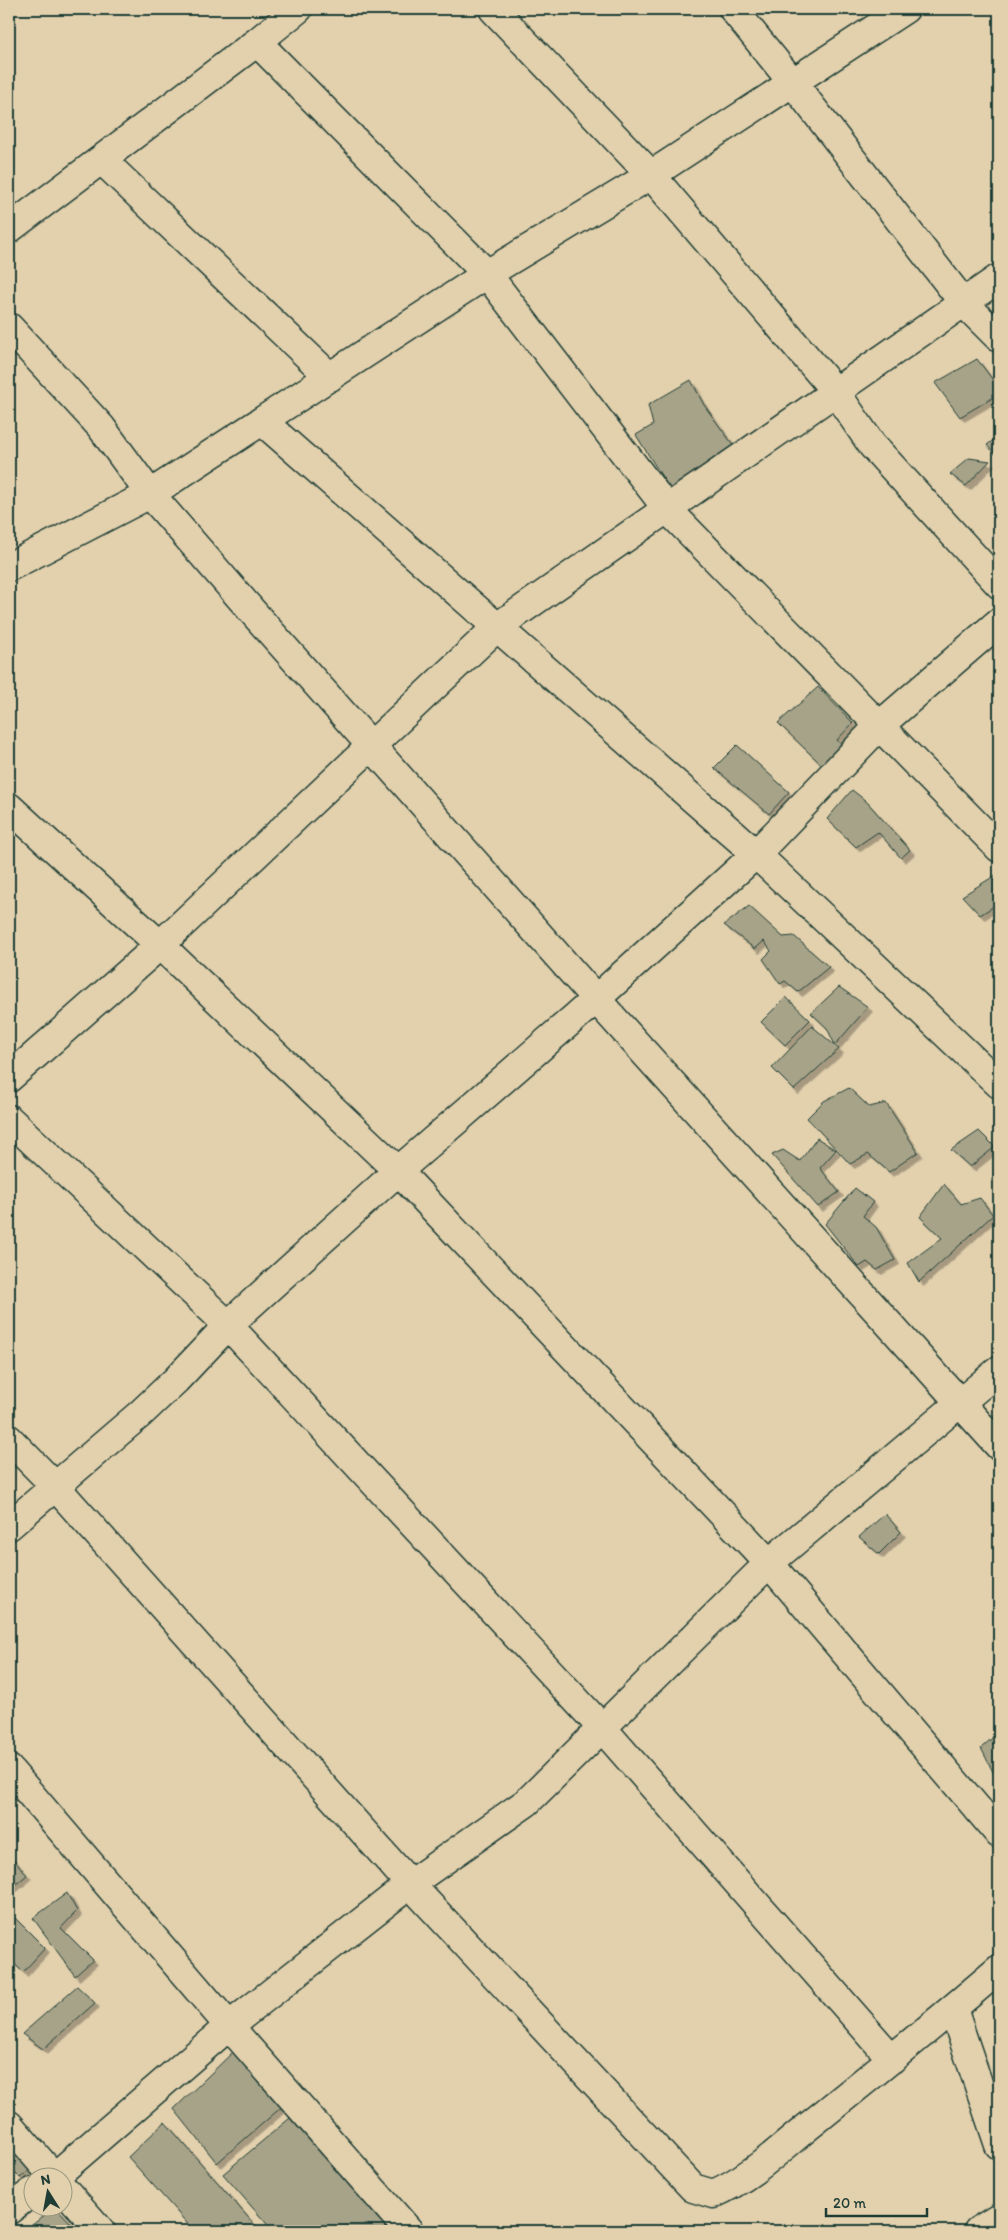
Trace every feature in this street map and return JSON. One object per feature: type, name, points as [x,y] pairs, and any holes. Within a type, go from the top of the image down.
[{"type":"street","points":[[9,229],[298,9]]},
{"type":"street","points":[[493,9],[651,175],[835,391],[872,445],[999,584]]},
{"type":"street","points":[[733,9],[793,83],[963,302],[999,338]]},
{"type":"street","points":[[9,567],[150,494],[487,274],[651,175],[905,9]]},
{"type":"street","points":[[257,42],[487,274],[668,510],[999,848]]},
{"type":"street","points":[[102,160],[330,377]]},
{"type":"street","points":[[9,1078],[160,945],[496,627],[668,510],[835,391],[999,278]]},
{"type":"street","points":[[13,340],[101,427],[150,494],[596,1000],[999,1446]]},
{"type":"street","points":[[262,421],[756,854],[999,1084]]},
{"type":"street","points":[[9,1526],[140,1414],[176,1380],[228,1325],[398,1171],[596,1000],[756,854],[879,726],[999,622]]},
{"type":"street","points":[[9,807],[160,945],[398,1171],[769,1563],[999,1834]]},
{"type":"street","points":[[9,1119],[228,1325],[603,1729],[892,2059]]},
{"type":"street","points":[[69,2168],[228,2026],[410,1884],[527,1802],[769,1563],[999,1370]]},
{"type":"street","points":[[9,1439],[55,1486],[410,1884],[675,2170],[694,2188],[713,2194],[733,2184],[892,2059],[999,1969]]},
{"type":"street","points":[[9,1769],[228,2026],[408,2231]]},
{"type":"street","points":[[953,2009],[999,2145]]},
{"type":"street","points":[[9,2125],[46,2168]]},
{"type":"street","points":[[72,2198],[101,2231]]},
{"type":"street","points":[[9,2210],[22,2200]]},
{"type":"street","points":[[978,2231],[999,2218]]},
{"type":"building","points":[[977,359],[999,388],[999,394],[960,417],[935,383]]},
{"type":"building","points":[[691,380],[704,405],[734,446],[671,491],[636,435],[653,425],[648,405]]},
{"type":"building","points":[[999,436],[999,458],[987,445]]},
{"type":"building","points":[[969,458],[990,461],[966,486],[950,474]]},
{"type":"building","points":[[818,687],[853,723],[837,740],[849,753],[828,771],[778,723]]},
{"type":"building","points":[[737,745],[789,792],[769,814],[714,768]]},
{"type":"building","points":[[852,790],[866,801],[910,850],[901,858],[878,832],[856,847],[827,819]]},
{"type":"building","points":[[999,873],[999,903],[980,915],[962,896]]},
{"type":"building","points":[[749,906],[783,937],[794,936],[829,967],[798,992],[785,981],[780,984],[763,959],[771,951],[764,941],[755,949],[724,925]]},
{"type":"building","points":[[839,987],[868,1007],[835,1045],[827,1028],[811,1013]]},
{"type":"building","points":[[786,997],[810,1020],[785,1045],[761,1022]]},
{"type":"building","points":[[812,1026],[839,1049],[794,1090],[772,1068]]},
{"type":"building","points":[[849,1088],[869,1107],[886,1103],[918,1152],[889,1172],[868,1154],[850,1164],[807,1118],[824,1101]]},
{"type":"building","points":[[979,1131],[995,1147],[970,1167],[951,1150]]},
{"type":"building","points":[[817,1138],[836,1150],[820,1168],[839,1192],[818,1207],[772,1155],[783,1150],[800,1161]]},
{"type":"building","points":[[944,1184],[961,1204],[980,1198],[993,1215],[919,1282],[908,1263],[942,1238],[920,1217]]},
{"type":"building","points":[[855,1188],[873,1202],[863,1216],[876,1227],[895,1260],[877,1270],[867,1262],[859,1267],[825,1224]]},
{"type":"building","points":[[885,1514],[901,1532],[879,1554],[859,1537]]},
{"type":"building","points":[[999,1732],[999,1771],[994,1774],[981,1748]]},
{"type":"building","points":[[9,1854],[27,1875],[9,1890]]},
{"type":"building","points":[[67,1893],[77,1911],[61,1928],[93,1960],[75,1976],[33,1918]]},
{"type":"building","points":[[9,1912],[45,1948],[23,1972],[9,1959]]},
{"type":"building","points":[[77,1986],[95,2003],[43,2049],[22,2034]]},
{"type":"building","points":[[234,2051],[284,2105],[217,2163],[174,2109]]},
{"type":"building","points":[[290,2118],[389,2231],[273,2231],[223,2174]]},
{"type":"building","points":[[165,2122],[260,2231],[194,2231],[128,2157]]},
{"type":"building","points":[[15,2145],[32,2168],[22,2168],[22,2176],[20,2178],[9,2167],[9,2151]]},
{"type":"building","points":[[41,2218],[66,2218],[78,2231],[25,2231]]}]
